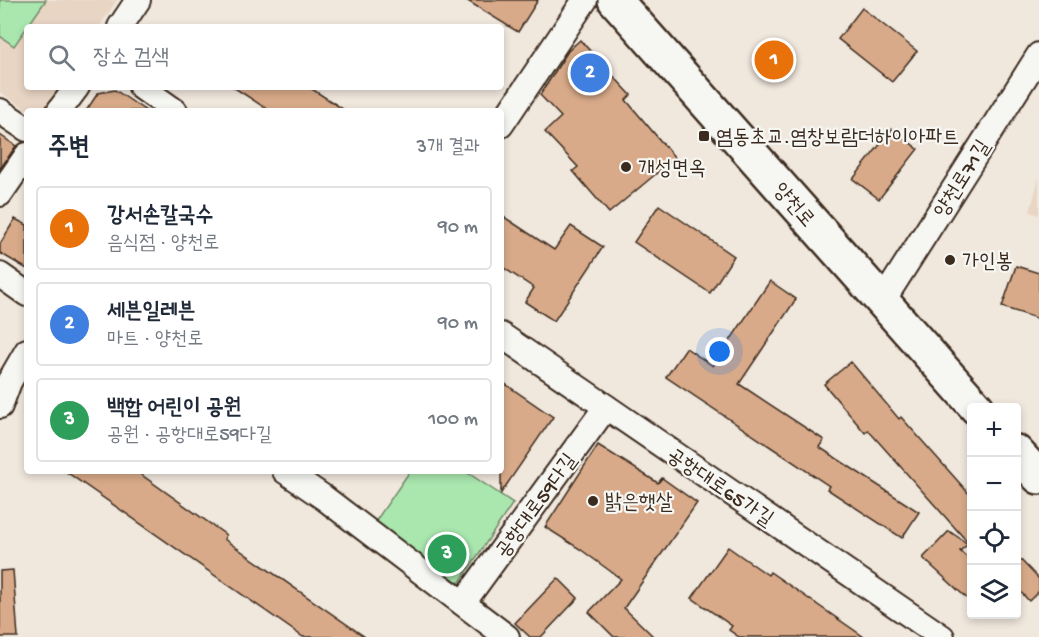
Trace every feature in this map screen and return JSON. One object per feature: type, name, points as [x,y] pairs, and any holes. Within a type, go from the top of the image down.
[{"type":"main road","name":"양천로","points":[[615,0],[973,403]]},
{"type":"main road","points":[[1021,457],[1039,477]]},
{"type":"street","points":[[122,24],[138,0]]},
{"type":"street","points":[[504,121],[585,0]]},
{"type":"street","name":"양천로71길","points":[[882,302],[1039,55]]},
{"type":"street","points":[[61,108],[75,90]]},
{"type":"street","points":[[145,90],[171,108]]},
{"type":"street","points":[[0,111],[24,127]]},
{"type":"street","points":[[0,194],[24,159]]},
{"type":"street","points":[[0,275],[24,292]]},
{"type":"street","name":"공항대로65가길","points":[[504,337],[942,637]]},
{"type":"street","points":[[0,406],[9,382],[24,356]]},
{"type":"street","name":"공항대로59다길","points":[[463,603],[606,407]]},
{"type":"street","points":[[289,474],[507,637]]},
{"type":"shaded area","points":[[0,0],[117,0],[101,24],[24,24],[24,90],[58,90],[47,108],[24,108],[0,92]]},
{"type":"shaded area","points":[[1039,178],[1039,215],[1030,212]]},
{"type":"green space","points":[[0,0],[46,0],[29,24],[24,24],[24,32],[14,46],[0,36]]},
{"type":"green space","points":[[408,474],[470,474],[513,503],[459,583],[373,525]]},
{"type":"building","points":[[466,0],[538,0],[518,32]]},
{"type":"building","points":[[862,8],[917,51],[892,82],[838,39]]},
{"type":"building","points":[[580,40],[631,95],[626,100],[675,158],[609,213],[573,171],[578,167],[545,132],[561,117],[540,95],[568,51]]},
{"type":"building","points":[[115,90],[142,108],[88,108],[98,93]]},
{"type":"building","points":[[238,90],[314,90],[341,108],[265,108]]},
{"type":"building","points":[[892,129],[918,149],[879,199],[853,179]]},
{"type":"building","points":[[0,135],[16,146],[0,169]]},
{"type":"building","points":[[659,205],[734,256],[710,293],[634,242]]},
{"type":"building","points":[[504,217],[554,250],[571,226],[603,247],[554,321],[525,302],[534,288],[504,268]]},
{"type":"building","points":[[15,219],[24,224],[24,267],[0,253],[0,244]]},
{"type":"building","points":[[1016,266],[1039,273],[1039,319],[1002,307]]},
{"type":"building","points":[[770,281],[796,299],[739,384],[824,440],[819,447],[919,512],[902,538],[827,489],[829,486],[666,377],[686,348],[713,366]]},
{"type":"building","points":[[851,362],[899,419],[901,417],[967,491],[967,541],[868,430],[865,433],[824,384]]},
{"type":"building","points":[[504,383],[553,417],[501,493],[501,474],[504,474]]},
{"type":"building","points":[[598,445],[658,483],[662,478],[697,503],[624,608],[654,637],[614,637],[589,612],[621,579],[545,527]]},
{"type":"building","points":[[69,474],[140,474],[226,535],[224,539],[365,637],[303,637]]},
{"type":"building","points":[[949,531],[967,543],[960,551],[967,557],[967,598],[923,558]]},
{"type":"building","points":[[728,547],[768,575],[770,572],[864,637],[739,637],[729,630],[732,626],[692,598]]},
{"type":"building","points":[[1021,560],[1039,579],[1039,591],[1029,601],[1021,592]]},
{"type":"building","points":[[13,570],[18,637],[0,637],[0,571]]},
{"type":"building","points":[[558,578],[578,598],[541,637],[530,637],[515,623]]},
{"type":"place","name":"강서손칼국수","points":[[774,60]]},
{"type":"place","name":"세븐일레븐","points":[[590,73]]},
{"type":"place","name":"염동초교.염창보람더하이아파트","points":[[704,136]]},
{"type":"place","name":"개성면옥","points":[[626,167]]},
{"type":"place","name":"가인봉","points":[[950,260]]},
{"type":"place","name":"밝은햇살","points":[[593,501]]},
{"type":"place","name":"백합 어린이 공원","points":[[447,554]]}]
